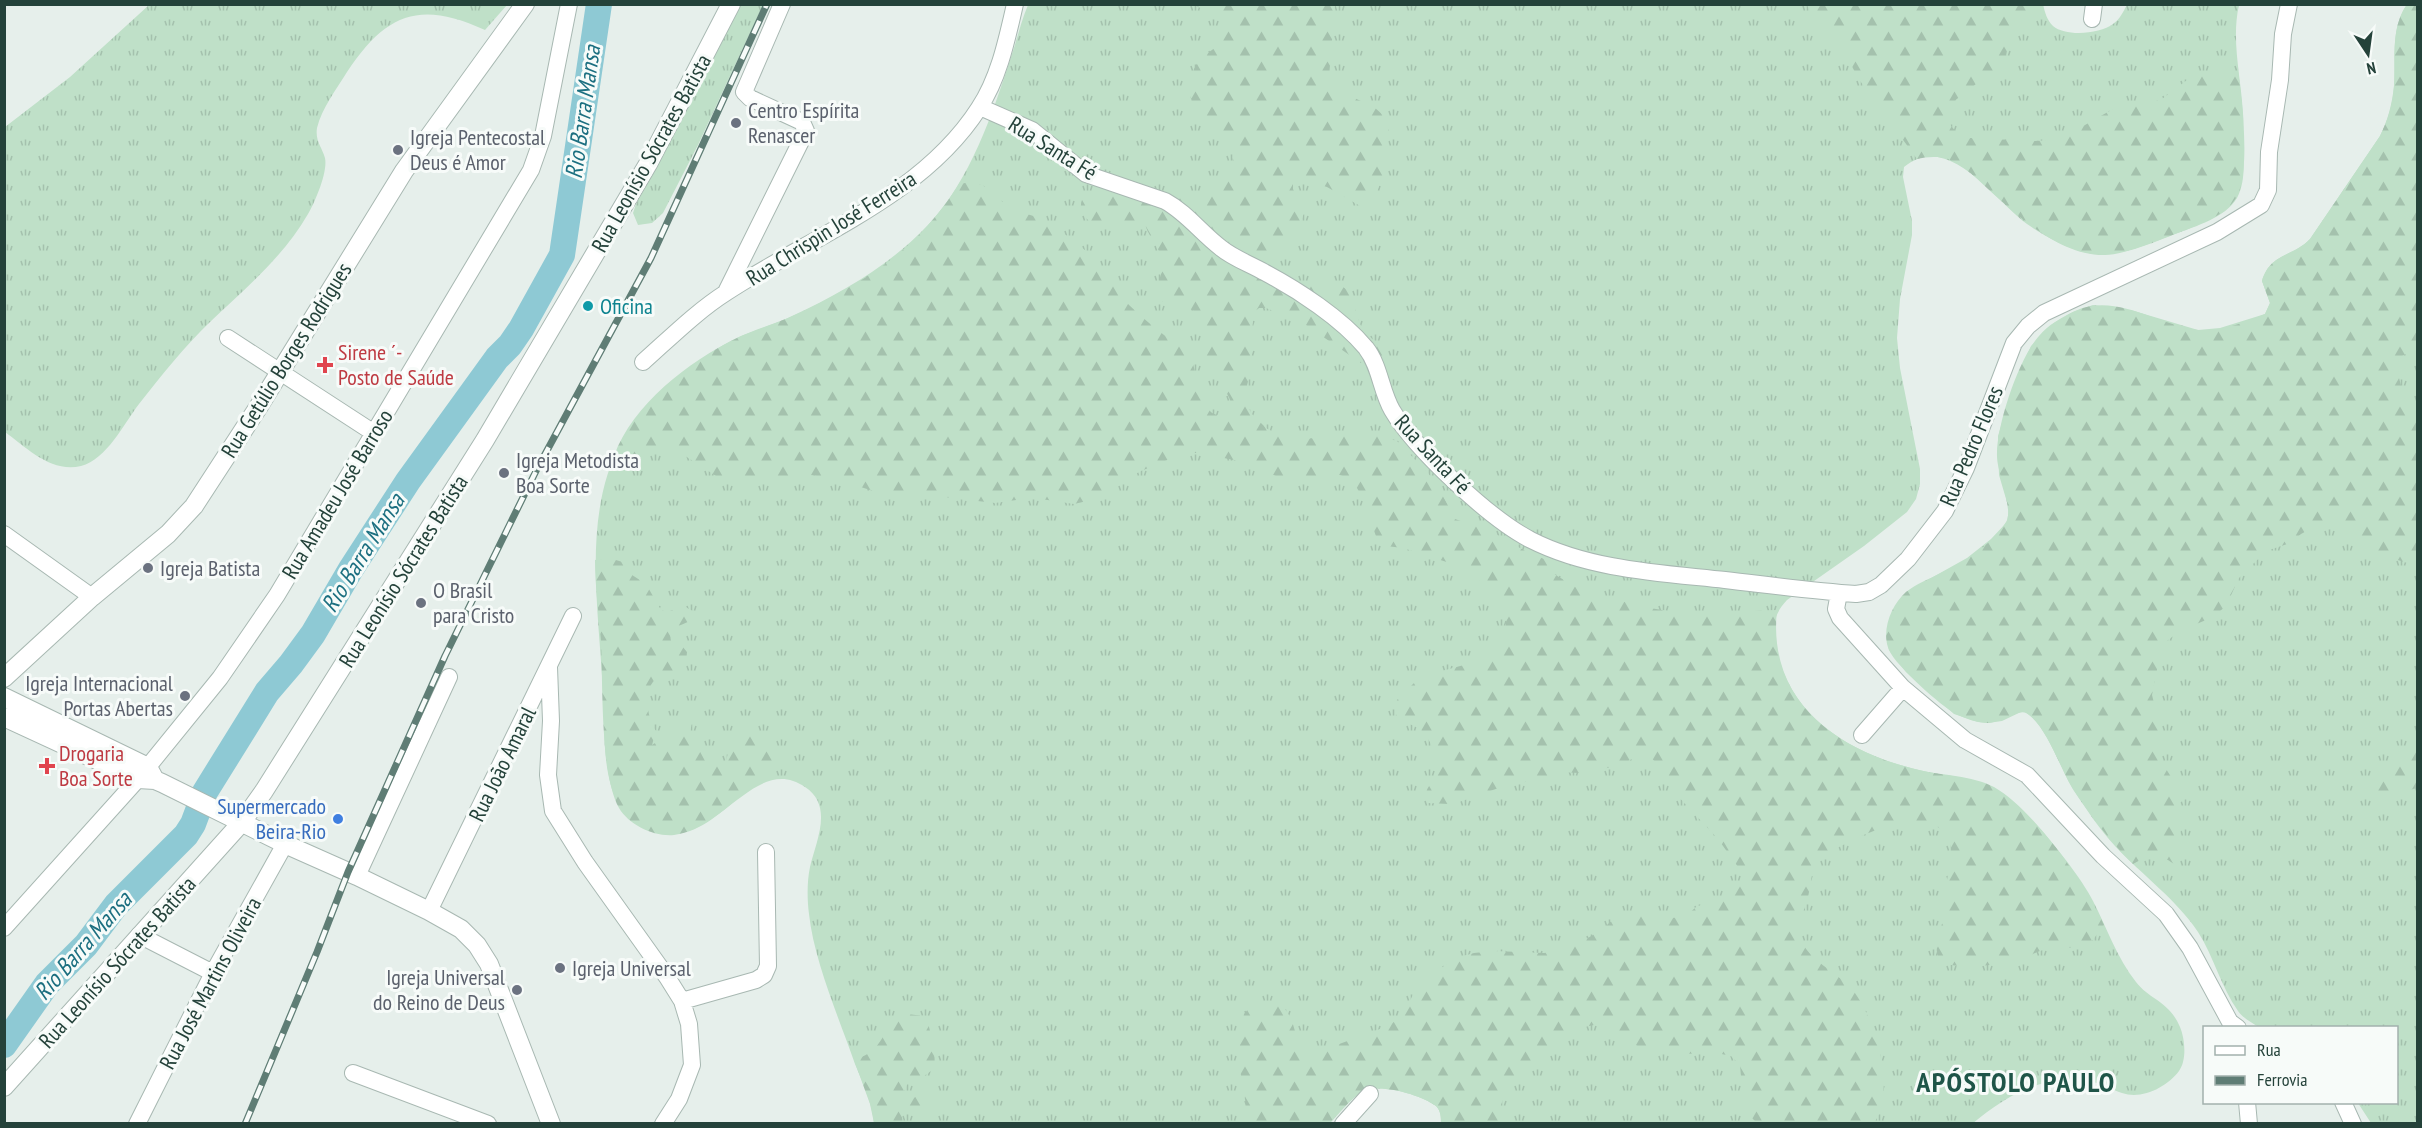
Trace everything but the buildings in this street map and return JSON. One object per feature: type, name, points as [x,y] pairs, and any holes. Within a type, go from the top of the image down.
[{"type":"street","name":"Rua Getúlio Borges Rodrigues","points":[[4,678],[92,597],[168,534],[194,506],[404,171],[525,4]]},
{"type":"street","name":"Rua Amadeu José Barroso","points":[[4,928],[151,777],[277,595],[531,170],[543,136],[569,4]]},
{"type":"street","name":"Rua Leonísio Sócrates Batista","points":[[4,1087],[242,822],[271,781],[491,430],[648,164],[731,4]]},
{"type":"street","points":[[726,292],[806,131],[802,122],[750,98],[744,92],[782,4]]},
{"type":"street","name":"Rua Chrispin José Ferreira","points":[[643,362],[684,325],[726,292],[884,199],[915,178],[955,140],[980,107],[1002,55],[1015,4]]},
{"type":"street","name":"Rua Pedro Flores","points":[[1839,593],[1869,592],[1881,585],[1908,559],[1933,529],[1954,495],[2014,343],[2028,326],[2054,308],[2217,232],[2261,205],[2268,190],[2269,152],[2280,80],[2283,34],[2289,4]]},
{"type":"street","name":"Rua Santa Fé","points":[[980,107],[1032,130],[1086,174],[1166,201],[1177,208],[1221,249],[1314,302],[1366,348],[1376,367],[1391,408],[1404,428],[1467,492],[1528,539],[1576,558],[1664,574],[1839,593]]},
{"type":"street","points":[[744,256],[760,272]]},
{"type":"street","points":[[228,338],[374,433]]},
{"type":"street","points":[[4,534],[92,597]]},
{"type":"street","points":[[1839,593],[1836,609],[1840,618],[1903,688],[1965,740],[2027,775],[2103,856],[2166,914],[2190,948],[2233,1026]]},
{"type":"street","name":"Rua João Amaral","points":[[429,911],[573,616]]},
{"type":"street","points":[[549,667],[551,721],[548,775],[553,811],[585,862],[682,1001],[689,1024],[692,1065],[680,1099],[663,1124]]},
{"type":"street","points":[[357,876],[448,677]]},
{"type":"street","points":[[1862,735],[1903,688]]},
{"type":"street","points":[[4,697],[151,777],[285,844],[429,911],[461,929],[477,945],[489,964],[551,1124]]},
{"type":"street","points":[[4,717],[151,777]]},
{"type":"street","name":"Rua José Martins Oliveira","points":[[137,1124],[213,973],[285,844]]},
{"type":"street","points":[[682,1001],[756,980],[764,975],[768,966],[766,852]]},
{"type":"street","points":[[139,935],[213,973]]},
{"type":"street","points":[[353,1073],[488,1124]]},
{"type":"street","points":[[1343,1124],[1370,1094]]},
{"type":"street","points":[[2247,1104],[2249,1124]]},
{"type":"street","points":[[2344,1104],[2354,1124]]},
{"type":"green space","points":[[2043,4],[2046,16],[2053,26],[2074,33],[2092,32],[2113,24],[2127,5],[2239,5],[2236,45],[2243,113],[2244,168],[2240,192],[2225,211],[2201,224],[2133,249],[2099,254],[2072,248],[2034,229],[1986,186],[1954,163],[1938,157],[1921,158],[1904,167],[1903,177],[1912,221],[1912,235],[1900,299],[1897,338],[1900,368],[1920,469],[1920,484],[1916,499],[1907,512],[1864,546],[1787,600],[1777,614],[1774,635],[1779,659],[1788,682],[1815,719],[1833,733],[1853,746],[1896,764],[1972,780],[1992,787],[2026,814],[2052,843],[2086,888],[2129,973],[2141,988],[2165,1006],[2176,1018],[2180,1027],[2184,1043],[2182,1066],[2174,1077],[2154,1091],[2130,1095],[2085,1080],[2069,1079],[2048,1082],[2013,1095],[1972,1124],[1441,1123],[1439,1110],[1430,1102],[1401,1091],[1380,1088],[1359,1094],[1330,1123],[874,1123],[867,1093],[835,1009],[812,932],[808,908],[808,884],[821,824],[819,804],[814,795],[805,787],[786,779],[768,782],[750,791],[694,829],[673,834],[650,831],[633,821],[621,808],[613,791],[605,751],[596,564],[598,523],[605,484],[619,446],[642,411],[675,379],[698,361],[732,340],[786,319],[847,288],[898,253],[928,225],[956,188],[988,124],[1028,5]]},
{"type":"green space","points":[[2407,4],[2418,5],[2418,348],[2402,356],[2396,367],[2405,400],[2417,420],[2417,566],[2385,556],[2343,527],[2326,524],[2314,527],[2290,543],[2266,551],[2239,578],[2226,606],[2213,617],[2180,631],[2168,640],[2161,650],[2152,695],[2157,715],[2161,761],[2185,799],[2173,808],[2181,827],[2177,866],[2151,854],[2133,864],[2085,807],[2067,779],[2046,736],[2033,718],[2023,712],[1985,723],[1968,719],[1949,710],[1893,657],[1886,635],[1889,619],[1896,604],[1906,592],[1977,552],[2006,522],[2007,500],[1997,456],[2000,428],[2010,393],[2024,360],[2031,346],[2047,328],[2075,311],[2091,306],[2106,305],[2199,330],[2225,328],[2265,314],[2270,303],[2262,281],[2270,265],[2310,239],[2383,130],[2393,93],[2398,23]]},
{"type":"green space","points":[[149,5],[507,5],[485,30],[442,16],[423,15],[406,18],[376,36],[361,52],[322,113],[317,128],[317,137],[325,158],[325,171],[314,202],[298,230],[263,271],[182,351],[139,404],[107,449],[81,466],[60,466],[40,458],[5,432],[5,127],[70,77]]},
{"type":"green space","points":[[737,5],[763,5],[698,145],[663,213],[652,223],[638,225],[633,213],[636,204]]},
{"type":"green space","points":[[1195,5],[1335,5],[1329,77],[1339,91],[1374,107],[1383,115],[1389,129],[1387,166],[1369,211],[1327,187],[1293,177],[1293,189],[1304,213],[1301,222],[1293,239],[1282,253],[1275,258],[1257,262],[1283,286],[1320,282],[1345,288],[1352,298],[1361,326],[1385,355],[1381,361],[1361,363],[1306,325],[1266,308],[1259,308],[1254,312],[1251,339],[1252,367],[1244,396],[1251,413],[1266,428],[1293,440],[1356,434],[1380,436],[1397,441],[1428,473],[1439,488],[1455,519],[1492,532],[1544,559],[1554,574],[1584,592],[1686,614],[1777,610],[1777,643],[1784,671],[1796,696],[1814,717],[1836,735],[1861,750],[1889,761],[1919,770],[1976,780],[1994,787],[2025,812],[2057,849],[2085,889],[2104,925],[2089,945],[2047,949],[1998,964],[1959,966],[1941,963],[1937,952],[1951,862],[1948,839],[1939,828],[1928,823],[1912,822],[1874,831],[1838,848],[1816,866],[1800,923],[1799,935],[1810,954],[1850,987],[1868,1015],[1875,1034],[1883,1073],[1881,1109],[1874,1123],[1757,1123],[1751,1117],[1743,1099],[1740,1065],[1731,1056],[1717,1053],[1680,1054],[1642,1049],[1611,1029],[1594,1025],[1580,1028],[1522,1071],[1507,1089],[1499,1110],[1498,1123],[1441,1123],[1439,1110],[1430,1102],[1401,1091],[1380,1088],[1359,1094],[1330,1123],[1255,1123],[1246,1105],[1238,1058],[1244,1014],[1258,1003],[1281,1003],[1291,1018],[1298,1041],[1306,1047],[1323,1050],[1388,1026],[1401,1017],[1420,982],[1456,958],[1494,951],[1544,953],[1571,948],[1603,929],[1610,922],[1635,911],[1649,911],[1669,918],[1685,917],[1696,907],[1725,895],[1746,878],[1718,839],[1676,794],[1658,765],[1646,752],[1618,766],[1580,773],[1558,772],[1538,780],[1507,785],[1459,802],[1428,803],[1427,791],[1436,765],[1434,753],[1422,731],[1397,717],[1395,711],[1397,700],[1415,682],[1427,675],[1486,659],[1495,653],[1506,625],[1506,612],[1490,590],[1456,565],[1403,548],[1386,546],[1377,539],[1363,499],[1348,478],[1337,474],[1310,479],[1283,479],[1271,474],[1263,467],[1248,463],[1200,453],[1184,453],[1141,471],[1087,501],[1074,504],[1023,499],[995,503],[943,497],[920,490],[901,494],[883,494],[832,478],[810,475],[731,480],[716,476],[673,448],[647,452],[636,459],[624,460],[614,456],[634,419],[664,386],[682,372],[737,338],[803,312],[879,269],[923,230],[959,184],[969,183],[982,185],[1013,208],[1050,224],[1087,252],[1104,270],[1129,305],[1189,354],[1203,400],[1208,408],[1214,414],[1221,415],[1229,412],[1230,399],[1206,364],[1204,352],[1206,334],[1200,316],[1186,307],[1158,300],[1161,258],[1146,227],[1132,223],[1100,226],[1088,220],[1081,207],[1085,196],[1096,192],[1176,201],[1189,193],[1216,189],[1228,181],[1233,154],[1226,143],[1211,130],[1188,93],[1194,69],[1200,58],[1215,48],[1221,40],[1222,27],[1218,18]]},
{"type":"green space","points":[[1807,5],[2035,5],[2013,29],[2005,58],[1994,70],[1953,102],[1947,113],[1951,126],[1958,134],[1970,138],[2035,141],[2064,137],[2113,109],[2162,99],[2187,80],[2217,72],[2238,71],[2244,138],[2243,175],[2240,190],[2230,206],[2219,215],[2147,245],[2105,255],[2089,254],[2073,249],[2057,242],[2027,222],[1959,165],[1940,157],[1917,159],[1858,78],[1842,47],[1818,27]]},
{"type":"green space","points":[[2407,5],[2417,5],[2417,1123],[2371,1123],[2359,1104],[2398,1104],[2398,1026],[2257,1026],[2245,1018],[2232,1002],[2209,952],[2190,920],[2109,840],[2074,791],[2039,725],[2023,711],[2002,721],[1988,723],[1954,714],[1906,672],[1889,650],[1886,637],[1891,615],[1906,592],[1967,558],[1991,539],[2007,522],[2009,509],[1999,475],[1998,436],[2014,384],[2031,346],[2054,323],[2073,312],[2093,305],[2134,311],[2198,330],[2220,328],[2265,314],[2270,303],[2262,281],[2270,265],[2310,239],[2383,130],[2390,112],[2396,34]]},
{"type":"green space","points":[[609,558],[626,563],[632,575],[646,584],[661,610],[667,612],[684,606],[694,612],[691,620],[674,629],[671,635],[671,641],[682,646],[687,652],[686,663],[657,678],[649,689],[648,711],[656,731],[652,745],[684,724],[692,722],[690,733],[705,761],[719,764],[726,761],[731,741],[740,735],[749,735],[769,749],[777,761],[774,776],[747,791],[711,820],[684,833],[666,835],[643,829],[623,814],[613,793],[605,751],[595,560]]},
{"type":"green space","points":[[2417,746],[2417,788],[2390,796],[2374,789],[2369,782],[2378,771]]},
{"type":"green space","points":[[907,1014],[924,1016],[927,1019],[934,1047],[935,1068],[924,1076],[908,1082],[904,1092],[905,1096],[911,1099],[928,1091],[933,1092],[934,1104],[904,1112],[903,1123],[874,1123],[870,1104],[854,1060],[873,1050],[892,1024]]},
{"type":"waterway","name":"Rio Barra Mansa","points":[[4,1045],[47,984],[86,945],[116,905],[186,835],[193,824],[205,792],[267,692],[313,634],[351,569],[408,481],[497,358],[521,329],[562,255],[599,4]]},
{"type":"railway","points":[[245,1124],[348,872],[445,656],[537,469],[651,258],[767,4]]},
{"type":"place","name":"Centro Espírita Renascer","points":[[736,123]]},
{"type":"place","name":"Igreja Pentecostal Deus é Amor","points":[[398,150]]},
{"type":"place","name":"Oficina","points":[[588,306]]},
{"type":"place","name":"Sirene ´- Posto de Saúde","points":[[325,365]]},
{"type":"place","name":"Igreja Metodista Boa Sorte","points":[[504,473]]},
{"type":"place","name":"Igreja Batista","points":[[148,568]]},
{"type":"place","name":"O Brasil para Cristo","points":[[421,603]]},
{"type":"place","name":"Igreja Internacional Portas Abertas","points":[[185,696]]},
{"type":"place","name":"Drogaria Boa Sorte","points":[[47,766]]},
{"type":"place","name":"Supermercado Beira-Rio","points":[[338,819]]},
{"type":"place","name":"Igreja Universal","points":[[560,968]]},
{"type":"place","name":"Igreja Universal do Reino de Deus","points":[[517,990]]},
{"type":"district","name":"APÓSTOLO PAULO","points":[[2016,1082]]}]
